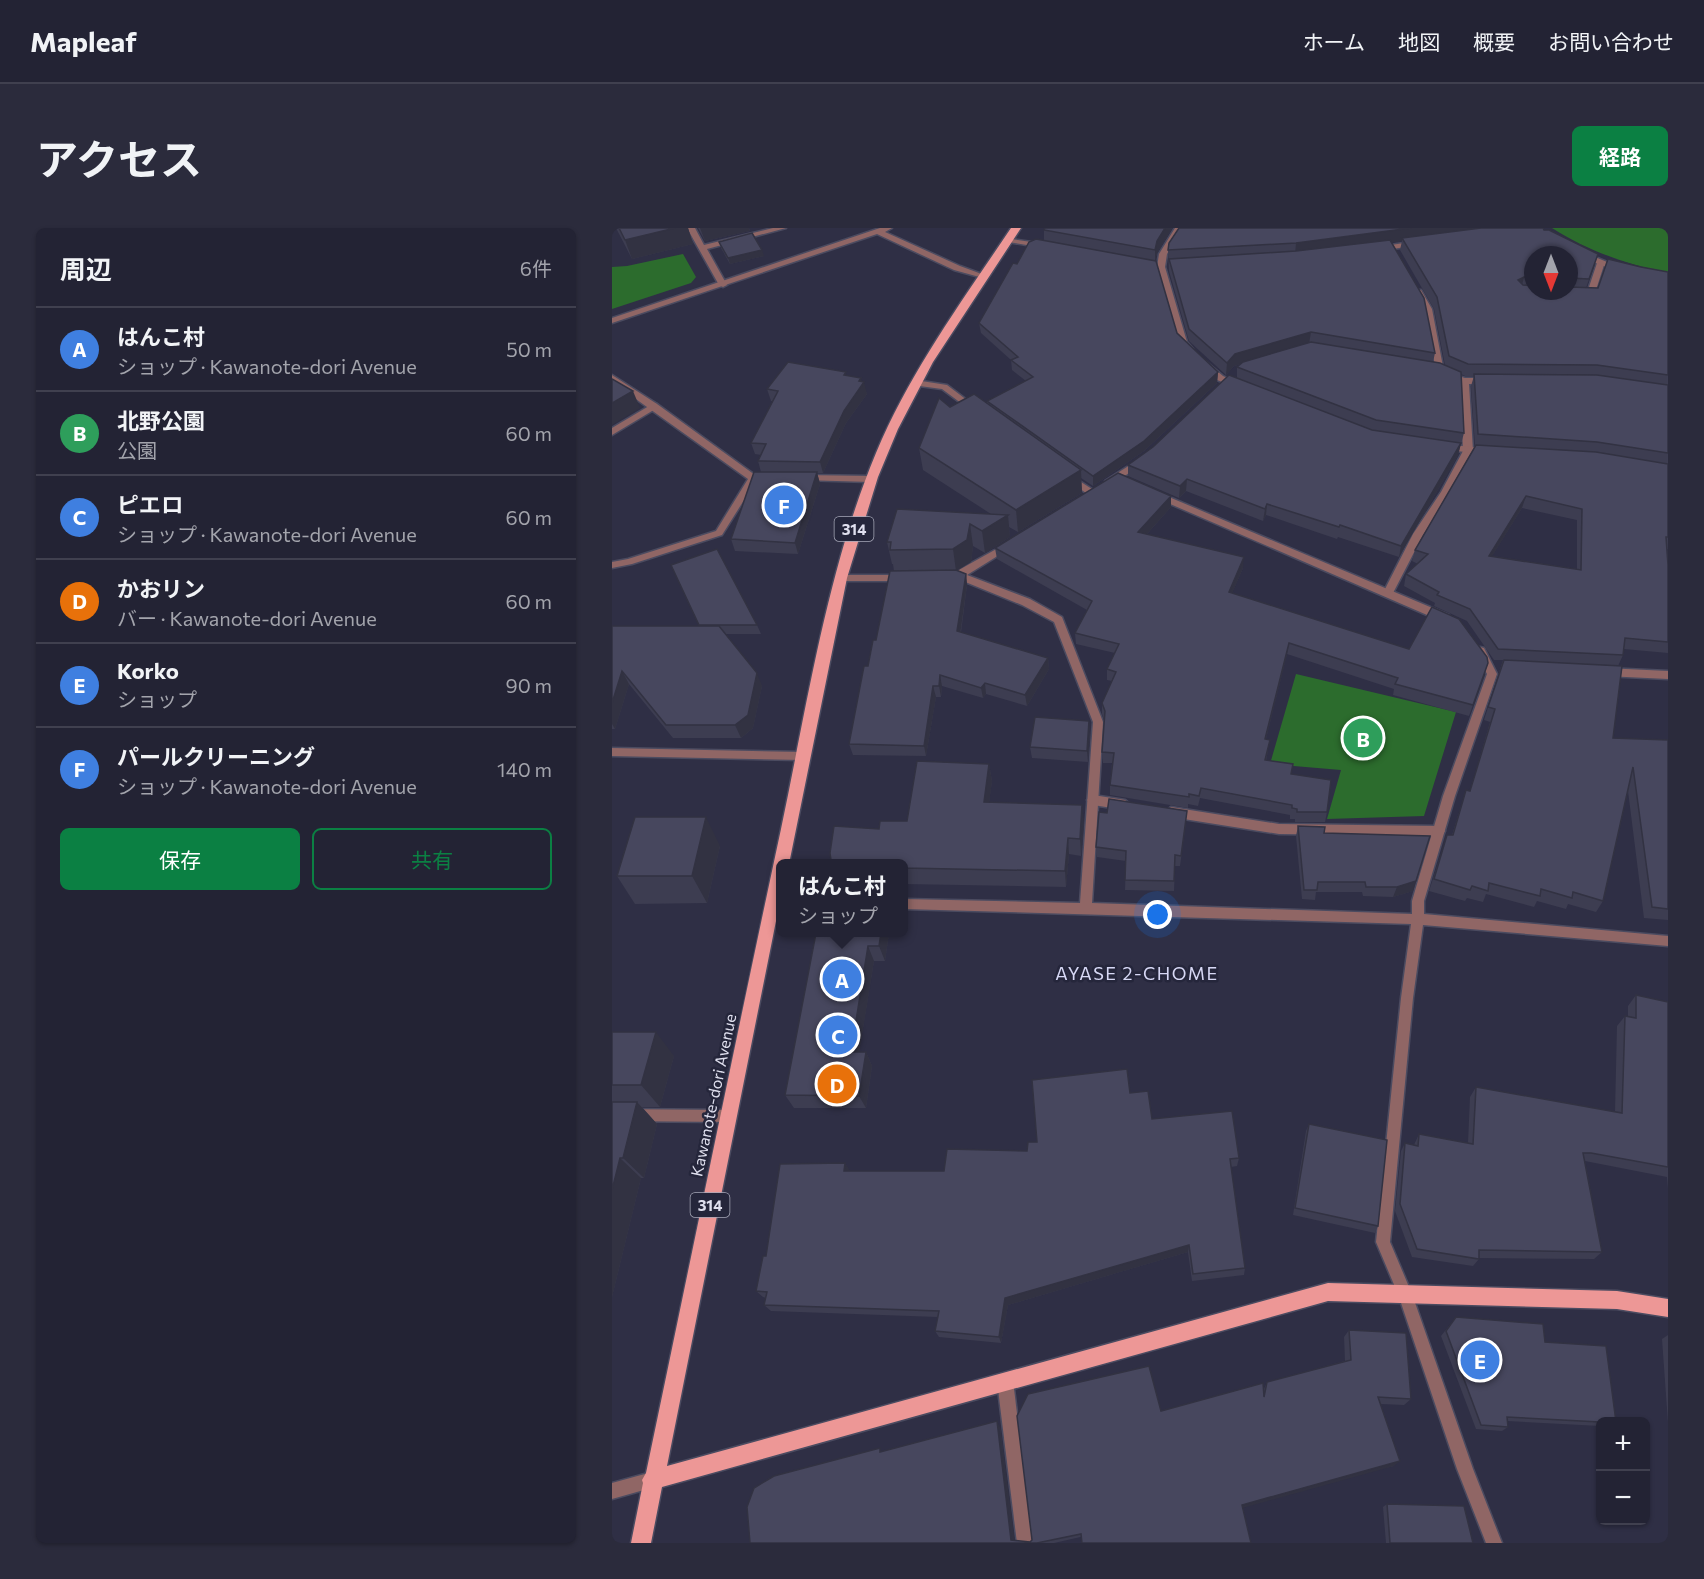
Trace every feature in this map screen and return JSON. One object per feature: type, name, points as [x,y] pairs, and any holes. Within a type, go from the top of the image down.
[{"type":"main road","name":"Kawanote-dori Avenue","points":[[782,859],[841,578],[850,540],[871,479],[915,383],[1016,228]]},
{"type":"main road","name":"Kawanote-dori Avenue","points":[[640,1543],[729,1116],[776,906]]},
{"type":"main road","points":[[652,1480],[724,1462],[1005,1381],[1328,1292],[1617,1300],[1668,1308]]},
{"type":"street","points":[[692,228],[723,285]]},
{"type":"street","points":[[702,248],[782,228]]},
{"type":"street","points":[[612,321],[888,228]]},
{"type":"street","points":[[1179,228],[1163,254],[1161,267],[1183,343],[1220,378],[1230,378],[1250,390]]},
{"type":"street","points":[[879,232],[957,268],[983,276]]},
{"type":"street","points":[[1008,240],[1058,248]]},
{"type":"street","points":[[1371,249],[1428,242]]},
{"type":"street","points":[[1392,247],[1397,256]]},
{"type":"street","points":[[1578,252],[1628,272]]},
{"type":"street","points":[[1578,295],[1590,296],[1601,262]]},
{"type":"street","points":[[1150,265],[1172,266]]},
{"type":"street","points":[[1413,282],[1428,309],[1440,371]]},
{"type":"street","points":[[1429,370],[1440,371],[1464,381],[1499,382]]},
{"type":"street","points":[[612,378],[654,405],[753,478],[774,478]]},
{"type":"street","points":[[1220,389],[1230,378]]},
{"type":"street","points":[[1388,593],[1418,534],[1445,493],[1468,451],[1464,381]]},
{"type":"street","points":[[915,383],[944,387],[986,417]]},
{"type":"street","points":[[612,432],[654,405]]},
{"type":"street","points":[[1436,446],[1502,453]]},
{"type":"street","points":[[1083,499],[1148,455]]},
{"type":"street","points":[[1063,472],[1092,493]]},
{"type":"street","points":[[612,565],[629,562],[719,533],[753,478]]},
{"type":"street","points":[[796,478],[871,479]]},
{"type":"street","points":[[1117,478],[1128,482]]},
{"type":"street","points":[[1150,492],[1451,620]]},
{"type":"street","points":[[959,576],[1016,540]]},
{"type":"street","points":[[937,577],[959,576],[1026,602],[1058,620],[1098,722],[1086,908]]},
{"type":"street","points":[[841,578],[915,578]]},
{"type":"street","points":[[1473,641],[1496,667],[1439,831],[1418,901],[1417,933],[1407,998],[1383,1242],[1405,1294],[1465,1468],[1494,1543]]},
{"type":"street","points":[[1597,672],[1668,675]]},
{"type":"street","points":[[612,752],[803,756]]},
{"type":"street","points":[[1093,800],[1140,807]]},
{"type":"street","points":[[1163,811],[1279,829],[1439,831]]},
{"type":"street","points":[[908,904],[1417,919],[1668,941]]},
{"type":"street","points":[[612,1115],[729,1116]]},
{"type":"street","points":[[1005,1381],[1025,1543]]},
{"type":"street","points":[[612,1491],[652,1480]]},
{"type":"green space","points":[[1552,228],[1668,228],[1668,273],[1608,256]]},
{"type":"green space","points":[[683,254],[696,277],[691,283],[612,309],[612,267]]},
{"type":"green space","points":[[1296,674],[1456,712],[1424,816],[1327,819],[1341,770],[1270,764]]},
{"type":"building","points":[[619,228],[675,228],[625,240]]},
{"type":"building","points":[[1045,228],[1165,228],[1157,241],[1155,250],[1044,230]]},
{"type":"building","points":[[1179,228],[1411,228],[1296,243],[1168,250],[1169,243]]},
{"type":"building","points":[[1481,228],[1543,228],[1598,254],[1589,279],[1578,278],[1578,246],[1524,246],[1524,277],[1518,280],[1524,285],[1524,300],[1578,300],[1578,287],[1598,288],[1608,259],[1668,272],[1668,375],[1597,365],[1468,364],[1449,356],[1437,297],[1402,238]]},
{"type":"building","points":[[752,233],[762,250],[728,258],[719,242]]},
{"type":"building","points":[[1036,239],[1156,261],[1177,333],[1218,372],[1144,441],[1093,476],[987,401],[1033,377],[1011,360],[1018,357],[979,323],[1013,263],[1017,264],[1029,242]]},
{"type":"building","points":[[1390,240],[1424,298],[1435,353],[1311,332],[1235,354],[1227,363],[1189,329],[1169,259],[1296,251]]},
{"type":"building","points":[[1311,342],[1440,363],[1461,372],[1464,433],[1376,420],[1237,367],[1243,362]]},
{"type":"building","points":[[788,362],[846,372],[844,375],[861,378],[859,381],[864,382],[844,411],[820,462],[758,461],[766,444],[751,443],[778,391],[767,389]]},
{"type":"building","points":[[1474,374],[1597,375],[1668,385],[1668,453],[1597,442],[1478,434]]},
{"type":"building","points":[[1229,375],[1372,430],[1461,443],[1401,546],[1267,504],[1265,509],[1187,479],[1180,486],[1128,465],[1153,447]]},
{"type":"building","points":[[612,379],[633,391],[612,403]]},
{"type":"building","points":[[974,394],[1081,470],[1016,510],[919,448],[939,398],[950,407]]},
{"type":"building","points":[[1476,445],[1596,452],[1668,464],[1668,537],[1666,537],[1668,642],[1625,638],[1623,655],[1498,649],[1470,609],[1437,595],[1439,592],[1406,574],[1428,554],[1415,550]],"holes":[[[1526,496],[1582,509],[1581,570],[1489,556]]]},
{"type":"building","points":[[754,472],[817,472],[795,543],[731,539]]},
{"type":"building","points":[[1118,473],[1171,496],[1138,532],[1244,557],[1229,592],[1409,649],[1432,607],[1459,619],[1487,657],[1488,663],[1473,705],[1395,684],[1398,678],[1289,643],[1265,739],[1270,740],[1265,760],[1293,764],[1291,774],[1331,780],[1327,812],[1297,812],[1292,805],[1201,788],[1199,796],[1189,794],[1189,797],[1110,785],[1114,753],[1102,752],[1105,711],[1102,703],[1116,672],[1107,669],[1119,644],[1075,633],[1092,601],[995,548]]},
{"type":"building","points":[[897,509],[1008,515],[982,531],[970,524],[967,540],[953,549],[890,550],[891,542],[887,542]]},
{"type":"building","points":[[717,549],[757,625],[699,625],[671,565]]},
{"type":"building","points":[[956,570],[966,574],[957,631],[1048,658],[1025,695],[985,683],[981,688],[940,675],[939,686],[933,686],[924,746],[849,744],[864,666],[868,666],[873,640],[876,640],[890,571]]},
{"type":"building","points":[[612,626],[719,626],[757,673],[748,715],[735,725],[666,725],[622,671],[612,703]]},
{"type":"building","points":[[1504,660],[1622,666],[1613,738],[1668,740],[1668,909],[1652,907],[1633,767],[1603,901],[1573,892],[1572,898],[1541,889],[1540,896],[1489,883],[1488,891],[1472,886],[1470,890],[1434,879],[1447,835],[1453,835],[1466,790],[1470,791],[1495,709],[1488,707]]},
{"type":"building","points":[[1035,717],[1089,721],[1087,751],[1030,747]]},
{"type":"building","points":[[917,761],[989,764],[984,802],[1082,805],[1080,839],[1068,838],[1065,871],[908,868],[908,859],[831,859],[834,826],[879,829],[880,821],[907,821]]},
{"type":"building","points":[[1109,799],[1187,811],[1181,856],[1175,855],[1174,881],[1125,880],[1126,851],[1096,847],[1099,812],[1107,813]]},
{"type":"building","points":[[635,817],[706,817],[692,876],[617,876]]},
{"type":"building","points":[[1298,826],[1325,827],[1324,833],[1430,836],[1416,881],[1397,887],[1366,887],[1365,882],[1318,882],[1317,890],[1304,890]]},
{"type":"building","points":[[815,937],[880,937],[879,946],[868,946],[851,1052],[866,1052],[859,1096],[785,1095]]},
{"type":"building","points":[[1636,995],[1668,1002],[1668,1167],[1583,1153],[1602,1252],[1479,1250],[1479,1259],[1417,1249],[1400,1204],[1405,1143],[1418,1146],[1419,1134],[1473,1144],[1476,1087],[1622,1113],[1625,1016],[1636,1018]]},
{"type":"building","points":[[612,1032],[656,1032],[641,1085],[612,1085]]},
{"type":"building","points":[[1127,1069],[1130,1093],[1148,1091],[1152,1119],[1232,1111],[1239,1158],[1230,1159],[1245,1268],[1193,1274],[1189,1245],[1005,1298],[999,1337],[935,1331],[939,1311],[764,1305],[767,1292],[756,1291],[763,1256],[766,1256],[780,1164],[845,1163],[844,1171],[944,1171],[947,1149],[1027,1151],[1028,1142],[1037,1142],[1032,1080]]},
{"type":"building","points":[[612,1102],[637,1102],[623,1158],[620,1158],[612,1190]]},
{"type":"building","points":[[1309,1124],[1387,1140],[1378,1226],[1295,1208]]},
{"type":"building","points":[[1456,1317],[1543,1324],[1545,1342],[1606,1346],[1615,1417],[1596,1417],[1596,1422],[1507,1417],[1508,1427],[1481,1425],[1446,1331]]},
{"type":"building","points":[[1349,1330],[1406,1333],[1411,1399],[1378,1397],[1400,1461],[1242,1505],[1251,1543],[1082,1543],[1081,1534],[1037,1543],[750,1543],[747,1507],[754,1488],[774,1476],[880,1448],[880,1452],[997,1421],[1011,1540],[1030,1542],[1032,1540],[1017,1416],[1028,1394],[1149,1366],[1161,1411],[1263,1383],[1264,1397],[1267,1382],[1351,1360]]},
{"type":"building","points":[[1387,1504],[1464,1506],[1473,1543],[1390,1543]]},
{"type":"place","name":"パールクリーニング","points":[[784,505]]},
{"type":"place","name":"北野公園","points":[[1363,738]]},
{"type":"place","name":"はんこ村","points":[[842,979]]},
{"type":"place","name":"ピエロ","points":[[838,1035]]},
{"type":"place","name":"かおリン","points":[[837,1084]]},
{"type":"place","name":"Korko","points":[[1480,1360]]},
{"type":"district","name":"AYASE 2-CHOME","points":[[1137,973]]}]
